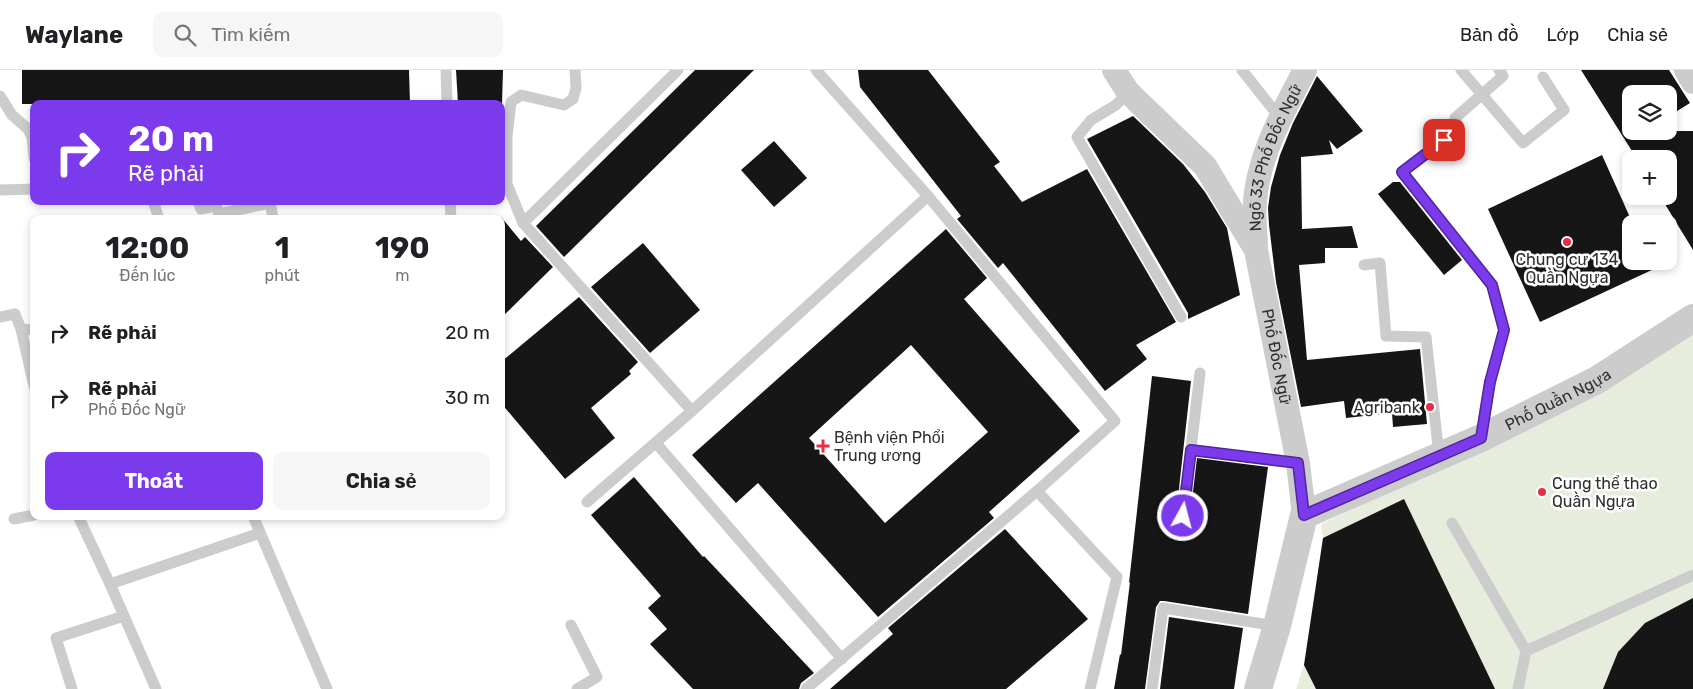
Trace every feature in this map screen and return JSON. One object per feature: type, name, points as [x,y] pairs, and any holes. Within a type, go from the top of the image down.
[{"type":"street","name":"Phố Đốc Ngữ","points":[[1114,70],[1128,92],[1205,166],[1256,250],[1298,463],[1304,515],[1277,626],[1258,689]]},
{"type":"street","name":"Ngõ 33 Phố Đốc Ngữ","points":[[1256,250],[1255,202],[1261,170],[1280,118],[1305,70]]},
{"type":"street","points":[[1686,70],[1693,82]]},
{"type":"street","name":"Phố Quần Ngựa","points":[[1304,515],[1481,438],[1597,380],[1693,318]]},
{"type":"lane","points":[[446,70],[447,100]]},
{"type":"lane","points":[[575,70],[576,88],[573,99],[564,105],[521,95],[511,102],[507,137],[507,184],[523,223],[692,411]]},
{"type":"lane","points":[[523,223],[678,70]]},
{"type":"lane","points":[[806,689],[1037,491],[1115,421],[928,196],[816,70]]},
{"type":"lane","points":[[1242,70],[1280,118]]},
{"type":"lane","points":[[1461,70],[1524,143],[1564,110],[1543,77]]},
{"type":"lane","points":[[1481,438],[1490,382],[1504,330],[1492,285],[1402,172],[1459,129],[1454,118],[1504,76],[1499,70]]},
{"type":"lane","points":[[1128,92],[1116,105],[1091,120],[1077,137],[1181,317]]},
{"type":"lane","points":[[0,96],[12,115],[30,133]]},
{"type":"lane","points":[[0,190],[30,189]]},
{"type":"lane","points":[[587,502],[692,411],[928,196]]},
{"type":"lane","points":[[200,205],[201,209],[216,206],[220,215]]},
{"type":"lane","points":[[224,215],[262,205]]},
{"type":"lane","points":[[1364,265],[1380,263],[1386,336],[1426,337],[1439,456]]},
{"type":"lane","points":[[0,317],[15,314],[21,329],[30,368]]},
{"type":"lane","points":[[21,329],[30,330]]},
{"type":"lane","points":[[1183,516],[1200,373]]},
{"type":"lane","points":[[656,443],[842,659]]},
{"type":"lane","points":[[1191,450],[1298,463]]},
{"type":"lane","points":[[1037,491],[1117,577],[1090,689]]},
{"type":"lane","points":[[14,520],[30,516]]},
{"type":"lane","points":[[80,520],[156,689]]},
{"type":"lane","points":[[255,520],[327,689]]},
{"type":"lane","points":[[1452,523],[1526,651],[1518,689]]},
{"type":"lane","points":[[110,584],[260,533]]},
{"type":"lane","points":[[1526,651],[1693,575]]},
{"type":"lane","points":[[1152,689],[1163,608],[1277,626]]},
{"type":"lane","points":[[72,689],[56,638],[124,616]]},
{"type":"lane","points":[[571,625],[597,677],[577,689]]},
{"type":"green space","name":"Cung thể thao Quần Ngựa","points":[[1693,332],[1693,689],[1296,689],[1304,665],[1323,539],[1321,524],[1461,459]]},
{"type":"building","points":[[22,70],[409,70],[410,100],[30,100],[30,104],[22,104]]},
{"type":"building","points":[[456,70],[503,70],[502,100],[458,100]]},
{"type":"building","points":[[695,70],[754,70],[564,257],[536,226]]},
{"type":"building","points":[[858,70],[928,70],[1000,162],[994,166],[1022,202],[1087,169],[1176,322],[1136,345],[1147,359],[1105,391],[1003,263],[998,268],[957,219],[961,216],[860,87]]},
{"type":"building","points":[[1581,70],[1669,70],[1690,103],[1677,111],[1677,85],[1622,85],[1622,135]]},
{"type":"building","points":[[1317,76],[1363,131],[1337,149],[1329,140],[1333,154],[1301,157],[1302,229],[1352,226],[1358,248],[1325,248],[1325,263],[1299,265],[1307,360],[1420,349],[1427,424],[1393,427],[1392,413],[1346,418],[1344,401],[1301,407],[1276,282],[1268,208],[1271,187],[1280,155],[1293,123]]},
{"type":"building","points":[[1133,116],[1183,164],[1205,192],[1227,228],[1240,295],[1188,319],[1188,313],[1087,139]]},
{"type":"building","points":[[1677,131],[1693,131],[1693,250],[1677,224],[1677,215],[1672,215],[1666,205],[1677,205],[1677,150],[1631,150],[1625,140],[1677,140]]},
{"type":"building","points":[[774,141],[807,178],[774,207],[741,170]]},
{"type":"building","name":"Chung cư 134 Quần Ngựa","points":[[1602,155],[1622,200],[1622,205],[1624,205],[1629,215],[1622,215],[1622,270],[1652,270],[1540,322],[1488,209]]},
{"type":"building","points":[[1393,182],[1400,182],[1462,260],[1444,275],[1378,194]]},
{"type":"building","points":[[505,222],[521,241],[525,237],[553,267],[505,314]]},
{"type":"building","points":[[946,229],[987,278],[964,299],[1080,431],[989,512],[994,518],[878,617],[758,483],[736,503],[692,455]],"holes":[[[911,345],[988,432],[885,523],[809,438]]]},
{"type":"building","points":[[643,243],[700,310],[650,353],[591,287]]},
{"type":"building","points":[[579,297],[638,362],[629,371],[631,374],[591,408],[615,438],[565,479],[505,408],[505,359]]},
{"type":"building","points":[[1152,376],[1191,381],[1176,515],[1178,522],[1185,523],[1190,517],[1197,458],[1268,467],[1248,614],[1160,601],[1156,607],[1145,689],[1114,689],[1121,655],[1130,582]]},
{"type":"building","points":[[634,477],[703,557],[814,673],[801,683],[799,689],[693,689],[650,644],[667,629],[648,608],[661,596],[591,515]]},
{"type":"building","points":[[1404,499],[1495,689],[1316,689],[1304,665],[1323,538]]},
{"type":"building","points":[[1005,529],[1088,619],[1006,689],[830,689],[893,634],[888,628]]},
{"type":"building","points":[[1693,598],[1693,689],[1603,689],[1618,652],[1645,623]]},
{"type":"building","points":[[1169,617],[1243,628],[1234,689],[1160,689]]},
{"type":"place","name":"Chung cư 134 Quần Ngựa","points":[[1567,242]]},
{"type":"place","name":"Agribank","points":[[1430,407]]},
{"type":"place","name":"Bệnh viện Phổi Trung ương","points":[[823,446]]},
{"type":"place","name":"Cung thể thao Quần Ngựa","points":[[1542,492]]},
{"type":"route","points":[[1183,516],[1191,450],[1298,463],[1304,515],[1481,438],[1490,382],[1504,330],[1492,285],[1402,172],[1444,140]]}]
